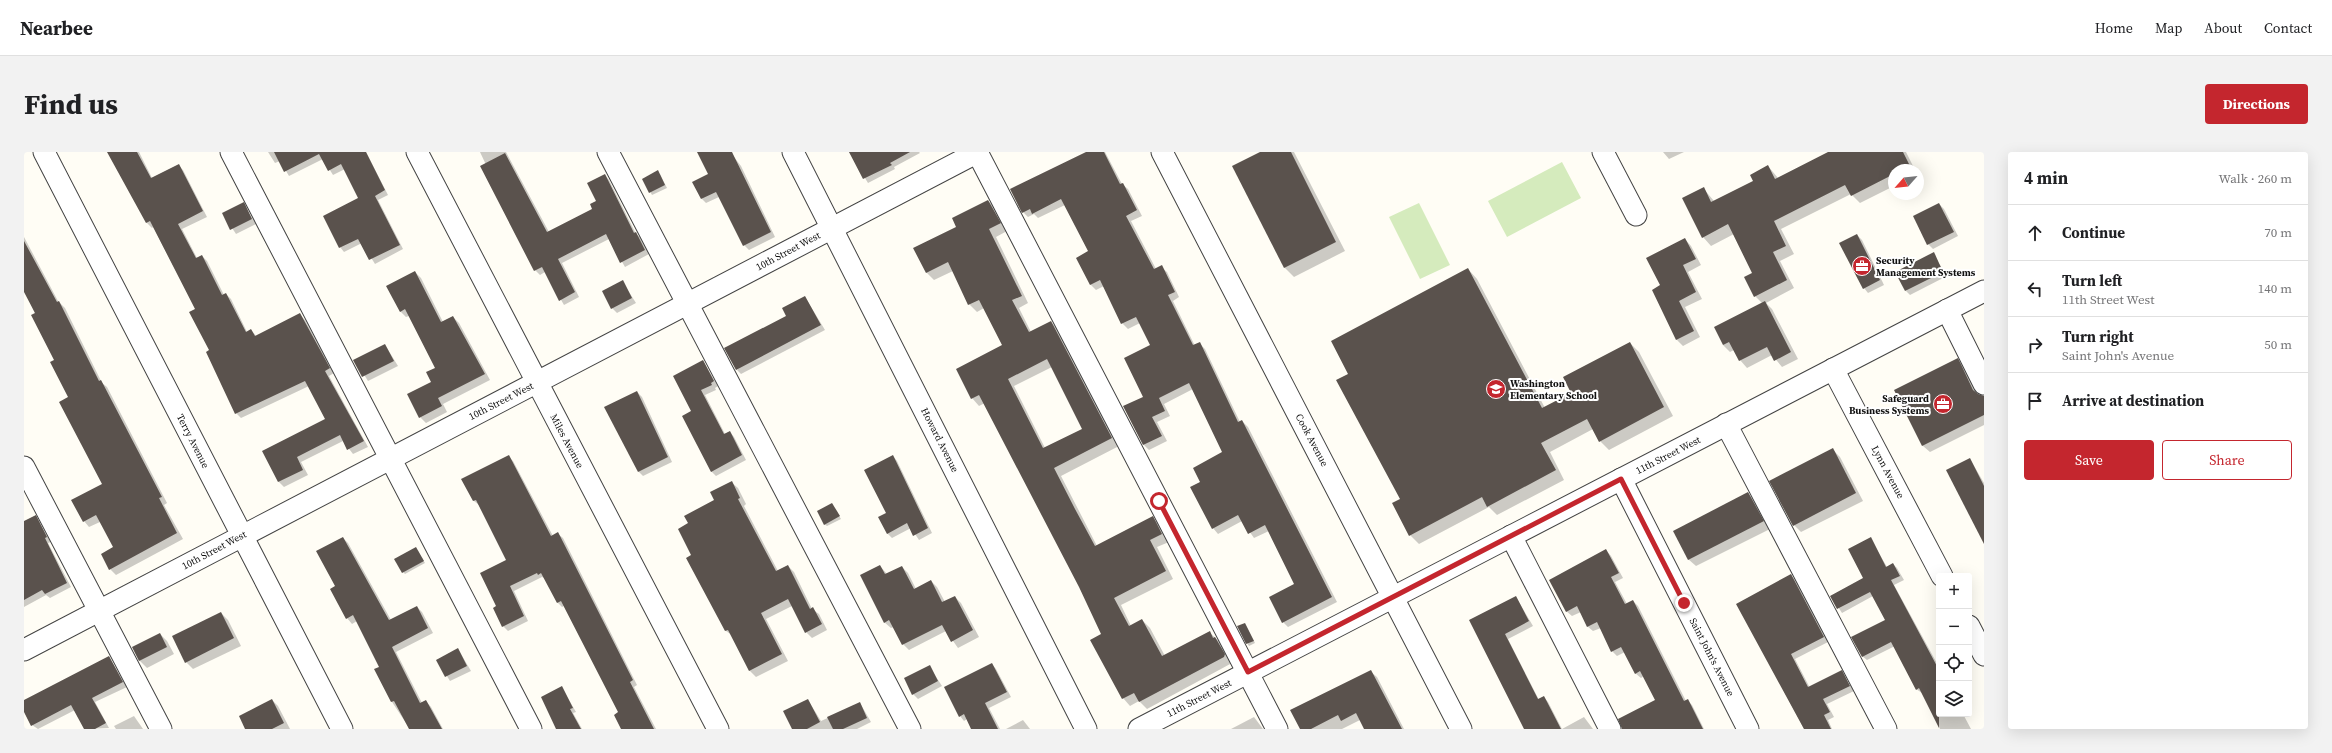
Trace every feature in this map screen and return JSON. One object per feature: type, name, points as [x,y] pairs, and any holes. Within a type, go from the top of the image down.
[{"type":"street","name":"Terry Avenue","points":[[44,152],[342,729]]},
{"type":"street","points":[[231,152],[531,729]]},
{"type":"street","name":"Miles Avenue","points":[[417,152],[536,383],[718,729]]},
{"type":"street","points":[[608,152],[910,729]]},
{"type":"street","name":"Howard Avenue","points":[[793,152],[1086,729]]},
{"type":"street","name":"10th Street West","points":[[24,650],[978,152]]},
{"type":"street","points":[[978,152],[1277,729]]},
{"type":"street","name":"Cook Avenue","points":[[1162,152],[1462,729]]},
{"type":"street","points":[[1603,152],[1636,215]]},
{"type":"street","name":"11th Street West","points":[[1139,729],[1984,290]]},
{"type":"street","points":[[1947,310],[1984,384]]},
{"type":"street","name":"Lynn Avenue","points":[[1833,369],[1940,573]]},
{"type":"street","points":[[1726,424],[1886,729]]},
{"type":"street","points":[[24,467],[161,729]]},
{"type":"street","name":"Saint John's Avenue","points":[[1621,479],[1748,729]]},
{"type":"street","points":[[1511,536],[1610,729]]},
{"type":"street","points":[[1972,632],[1984,655]]},
{"type":"green space","points":[[1562,162],[1581,198],[1507,237],[1488,201]]},
{"type":"green space","points":[[1419,203],[1450,265],[1420,279],[1389,217]]},
{"type":"building","points":[[107,152],[137,152],[151,178],[179,164],[203,211],[178,224],[196,258],[202,255],[222,295],[226,293],[246,332],[251,329],[255,336],[300,313],[330,368],[325,371],[364,441],[347,450],[340,435],[297,457],[303,470],[278,482],[262,451],[325,419],[305,381],[235,414],[206,352],[209,350],[189,312],[195,309],[150,221],[146,223]]},
{"type":"building","points":[[274,152],[366,152],[385,190],[375,196],[400,245],[369,260],[358,239],[339,248],[323,216],[358,198],[341,164],[328,171],[319,154],[284,172]]},
{"type":"building","points":[[697,152],[732,152],[771,232],[743,246],[716,192],[701,199],[692,182],[708,174]]},
{"type":"building","points":[[849,152],[910,152],[890,163],[892,165],[863,179]]},
{"type":"building","points":[[1086,152],[1104,152],[1120,184],[1123,183],[1137,210],[1126,216],[1154,269],[1162,265],[1175,292],[1168,295],[1193,345],[1200,342],[1238,422],[1242,420],[1332,597],[1282,623],[1269,597],[1294,584],[1265,525],[1248,534],[1238,515],[1212,529],[1190,487],[1200,482],[1193,468],[1222,452],[1189,383],[1159,398],[1165,411],[1152,417],[1162,436],[1143,445],[1123,406],[1143,397],[1124,358],[1150,345],[1136,317],[1121,324],[1100,280],[1090,285],[1076,258],[1088,251],[1061,199],[1032,214],[1030,209],[1022,213],[1010,189]]},
{"type":"building","points":[[1260,152],[1291,152],[1336,242],[1284,268],[1232,166]]},
{"type":"building","points":[[1828,152],[1903,152],[1909,164],[1888,164],[1888,177],[1851,196],[1845,185],[1774,221],[1786,246],[1773,252],[1787,280],[1754,297],[1744,277],[1752,273],[1728,224],[1702,238],[1682,198],[1704,187],[1711,202],[1753,181],[1750,175],[1768,165],[1775,179]]},
{"type":"building","points":[[505,153],[547,232],[592,209],[590,204],[596,201],[587,183],[605,174],[634,233],[636,232],[645,250],[620,263],[606,234],[558,259],[575,292],[559,301],[542,267],[534,271],[480,166]]},
{"type":"building","points":[[658,170],[665,185],[649,193],[642,179]]},
{"type":"building","points":[[988,200],[1001,223],[989,229],[1022,296],[1012,300],[1029,332],[1051,321],[1112,438],[1054,468],[1095,546],[1153,516],[1162,534],[1150,540],[1166,571],[1114,598],[1129,626],[1142,619],[1162,656],[1210,631],[1213,638],[1215,637],[1225,654],[1224,657],[1139,702],[1134,693],[1122,699],[1090,640],[1101,634],[1079,587],[979,395],[971,399],[956,369],[1002,345],[979,300],[968,305],[948,262],[926,273],[913,248],[956,227],[952,218]],"holes":[[[1047,359],[1082,429],[1043,448],[1008,379]]]},
{"type":"building","points":[[244,202],[252,219],[230,230],[222,213]]},
{"type":"building","points":[[1939,203],[1954,232],[1927,245],[1913,216]]},
{"type":"building","points":[[1857,234],[1880,280],[1863,289],[1839,243]]},
{"type":"building","points":[[1685,238],[1696,259],[1683,265],[1696,292],[1679,301],[1694,331],[1676,340],[1652,290],[1660,285],[1646,258]]},
{"type":"building","points":[[24,241],[57,302],[59,301],[99,381],[101,380],[162,497],[159,498],[177,533],[109,570],[101,554],[113,547],[96,515],[83,522],[71,500],[102,484],[59,402],[68,397],[50,362],[54,360],[31,315],[35,313],[24,292]]},
{"type":"building","points":[[1934,252],[1943,272],[1905,291],[1895,272]]},
{"type":"building","points":[[1468,268],[1542,408],[1571,393],[1563,377],[1630,342],[1664,407],[1599,442],[1587,419],[1541,443],[1556,470],[1487,507],[1482,497],[1409,536],[1392,503],[1400,499],[1336,380],[1348,374],[1331,341]]},
{"type":"building","points":[[415,271],[441,322],[453,316],[485,374],[438,398],[442,406],[419,418],[407,394],[431,382],[426,372],[435,368],[405,309],[400,312],[386,286]]},
{"type":"building","points":[[623,280],[632,298],[611,309],[602,291]]},
{"type":"building","points":[[805,296],[821,325],[736,370],[724,348],[786,316],[782,308]]},
{"type":"building","points":[[1765,301],[1791,352],[1774,361],[1767,347],[1739,361],[1729,342],[1723,345],[1714,327]]},
{"type":"building","points":[[385,344],[394,361],[362,377],[353,360]]},
{"type":"building","points":[[1958,358],[1973,390],[1984,396],[1984,415],[1922,446],[1894,390]]},
{"type":"building","points":[[703,360],[714,381],[711,383],[712,385],[701,390],[724,434],[730,431],[742,455],[711,472],[682,416],[691,411],[673,376]]},
{"type":"building","points":[[637,391],[668,457],[638,472],[604,407]]},
{"type":"building","points":[[1833,448],[1856,493],[1793,526],[1769,481]]},
{"type":"building","points":[[509,455],[551,536],[558,532],[633,680],[630,682],[654,729],[621,729],[614,715],[618,712],[561,601],[557,603],[541,573],[538,575],[537,573],[510,586],[524,616],[502,627],[493,608],[496,606],[480,573],[506,560],[476,500],[473,501],[461,479]]},
{"type":"building","points":[[893,455],[928,528],[913,536],[907,523],[887,534],[878,517],[886,513],[864,470]]},
{"type":"building","points":[[1970,458],[1984,486],[1984,544],[1946,470]]},
{"type":"building","points":[[732,481],[740,498],[738,499],[776,571],[788,565],[810,609],[813,607],[822,624],[805,633],[788,599],[761,613],[782,654],[749,671],[728,630],[725,631],[686,558],[691,555],[678,529],[688,523],[684,516],[714,500],[710,492]]},
{"type":"building","points":[[1748,492],[1764,521],[1688,560],[1673,531]]},
{"type":"building","points":[[832,503],[840,516],[824,525],[817,511]]},
{"type":"building","points":[[36,515],[47,537],[45,538],[67,583],[45,594],[42,590],[24,600],[24,521]]},
{"type":"building","points":[[343,537],[389,620],[417,606],[428,628],[392,647],[420,703],[426,700],[442,729],[409,729],[394,701],[391,702],[374,669],[379,667],[353,615],[346,619],[330,589],[335,586],[316,551]]},
{"type":"building","points":[[1871,537],[1886,567],[1893,563],[1900,576],[1891,580],[1936,664],[1936,717],[1939,717],[1939,728],[1919,688],[1916,690],[1891,642],[1862,657],[1851,637],[1885,620],[1870,592],[1837,609],[1830,596],[1863,578],[1848,549]]},
{"type":"building","points":[[416,547],[424,561],[402,573],[394,559]]},
{"type":"building","points":[[1606,549],[1619,573],[1611,577],[1625,604],[1633,600],[1684,701],[1688,699],[1703,729],[1622,729],[1618,719],[1655,700],[1640,671],[1635,674],[1621,647],[1611,652],[1597,622],[1587,627],[1577,606],[1566,612],[1549,580]]},
{"type":"building","points":[[880,565],[885,574],[902,566],[914,589],[931,580],[942,602],[955,596],[973,630],[951,642],[942,625],[902,645],[889,620],[884,623],[860,575]]},
{"type":"building","points":[[1791,574],[1824,637],[1791,654],[1808,687],[1842,670],[1850,686],[1823,699],[1830,712],[1824,715],[1831,729],[1804,729],[1736,604]]},
{"type":"building","points":[[1516,596],[1529,621],[1505,634],[1538,699],[1544,696],[1561,729],[1524,729],[1469,620]]},
{"type":"building","points":[[221,612],[234,638],[185,663],[172,636]]},
{"type":"building","points":[[1245,623],[1254,641],[1246,644],[1237,626]]},
{"type":"building","points":[[160,633],[167,647],[139,661],[132,647]]},
{"type":"building","points":[[458,648],[467,666],[445,677],[436,660]]},
{"type":"building","points":[[109,656],[123,682],[92,698],[106,723],[95,729],[84,729],[71,705],[31,726],[24,712],[24,700]]},
{"type":"building","points":[[992,663],[1007,692],[985,703],[998,729],[971,729],[964,714],[959,717],[944,687]]},
{"type":"building","points":[[930,665],[938,681],[912,695],[904,678]]},
{"type":"building","points":[[1371,670],[1402,729],[1364,729],[1356,713],[1341,721],[1338,715],[1311,729],[1300,729],[1290,710]]},
{"type":"building","points":[[562,686],[573,708],[570,709],[581,729],[556,729],[541,697]]},
{"type":"building","points":[[272,699],[284,723],[272,729],[245,729],[239,716]]},
{"type":"building","points":[[808,699],[820,722],[807,729],[792,729],[783,711]]},
{"type":"building","points":[[860,702],[867,718],[843,729],[833,729],[827,717]]},
{"type":"place","name":"Security Management Systems","points":[[1862,266]]},
{"type":"place","name":"Washington Elementary School","points":[[1496,389]]},
{"type":"place","name":"Safeguard Business Systems","points":[[1943,404]]},
{"type":"route","points":[[1159,501],[1248,672],[1621,479],[1684,603]]}]
